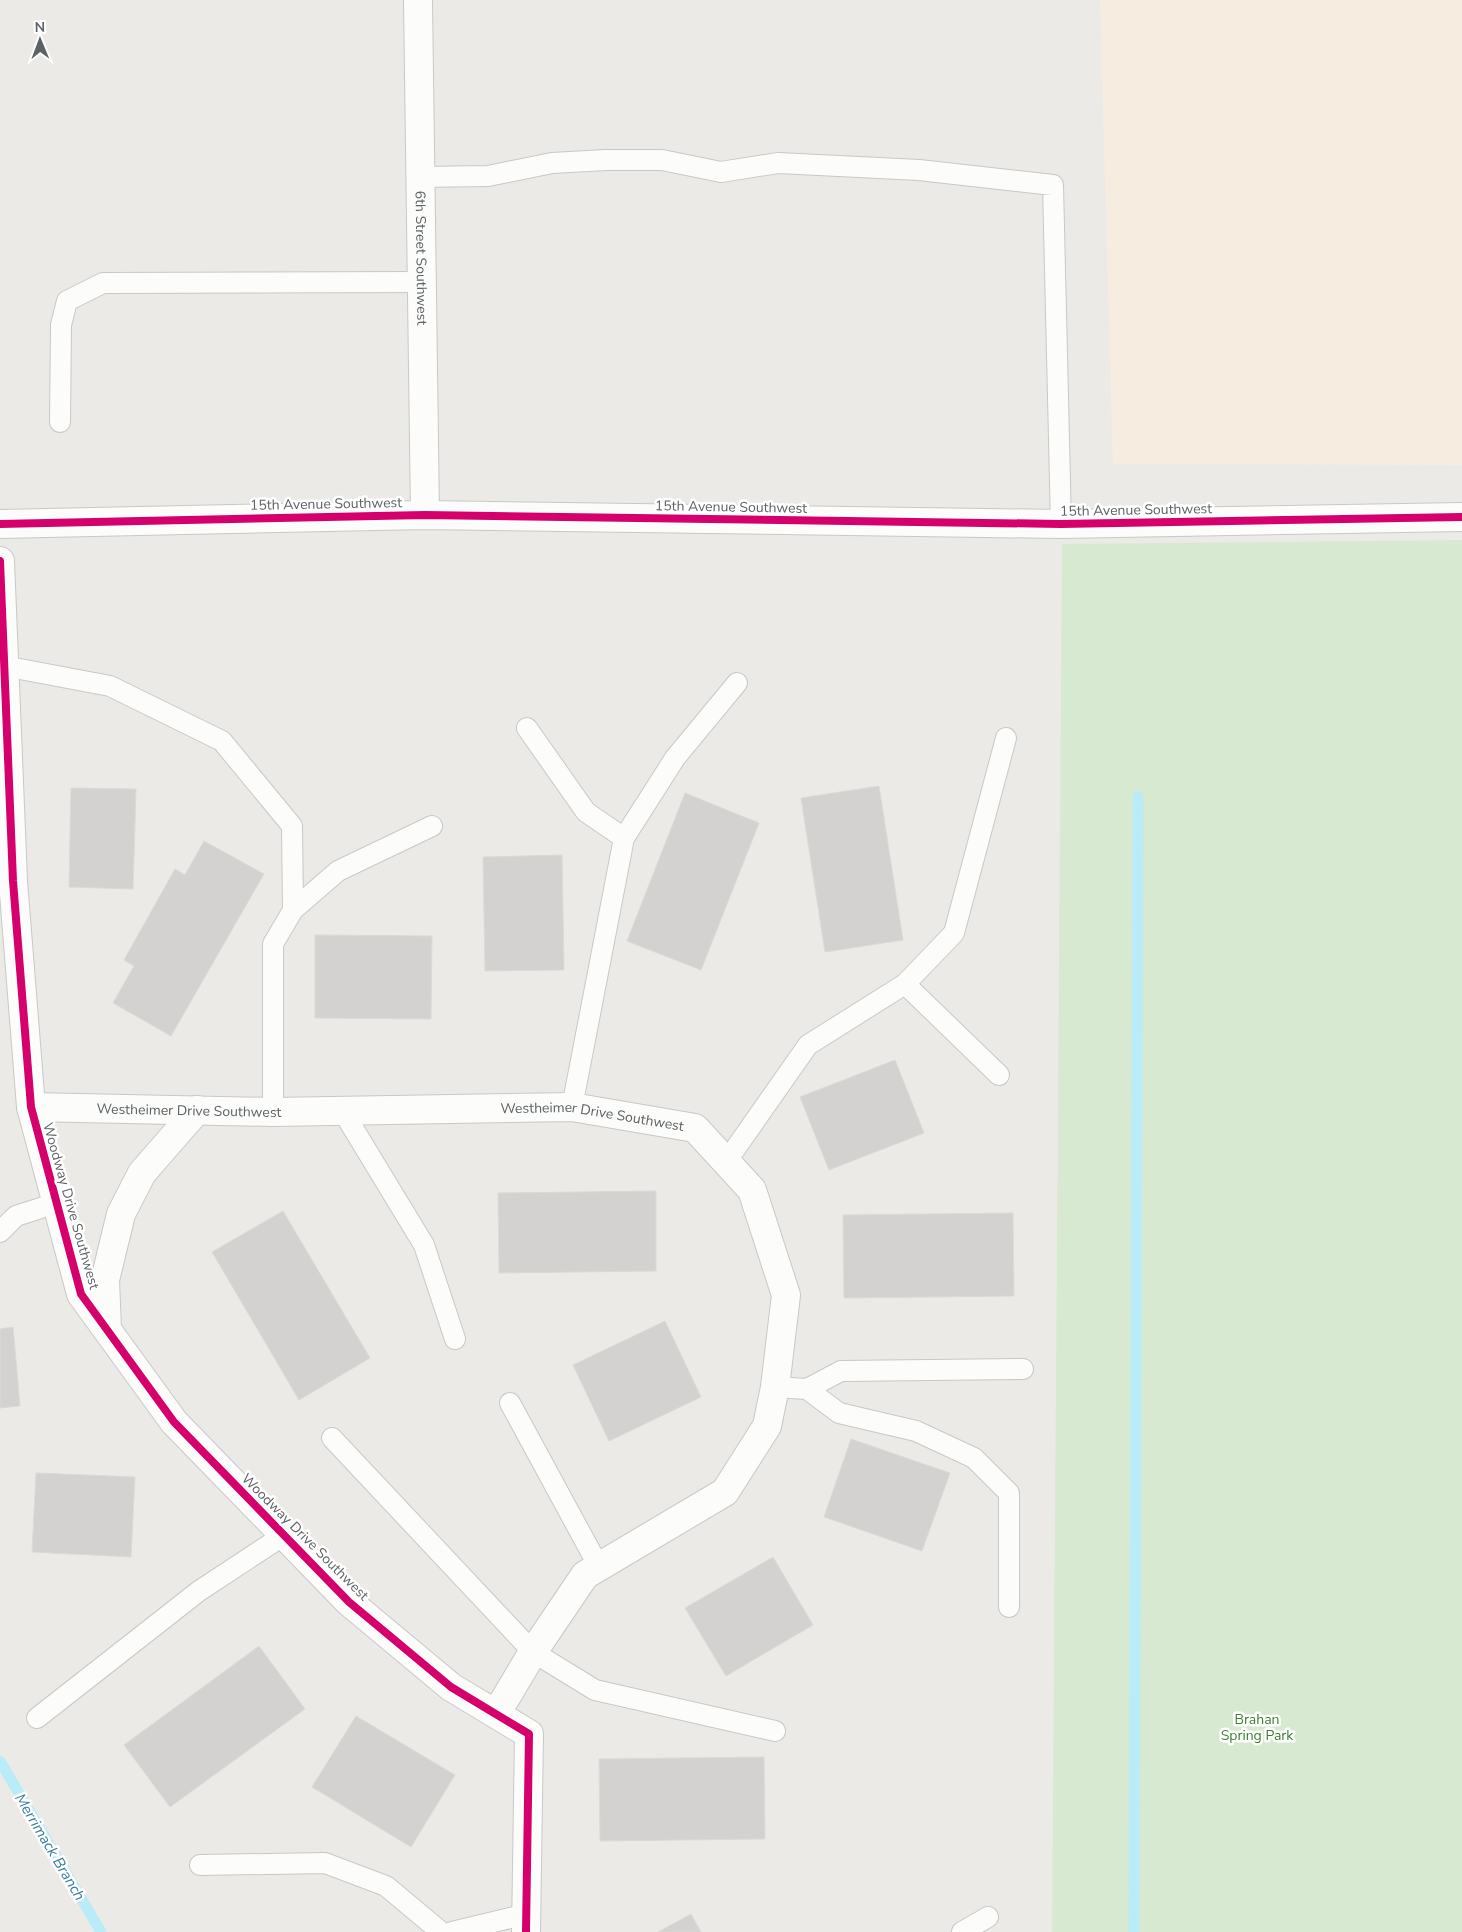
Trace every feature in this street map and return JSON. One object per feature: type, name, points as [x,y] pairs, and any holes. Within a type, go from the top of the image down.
[{"type":"street","name":"6th Street Southwest","points":[[418,0],[425,515]]},
{"type":"street","name":"15th Avenue Southwest","points":[[0,524],[425,515],[1062,524],[1462,517]]},
{"type":"street","name":"Woodway Drive Southwest","points":[[0,562],[4,666],[7,881],[31,1107],[81,1294],[174,1422],[349,1602],[451,1687],[496,1714]]},
{"type":"street","name":"Westheimer Drive Southwest","points":[[31,1107],[273,1112],[572,1107],[696,1128],[752,1190],[786,1295],[767,1426],[725,1492],[585,1575],[533,1652],[496,1714]]},
{"type":"street","points":[[107,1329],[105,1280],[121,1214],[142,1173],[197,1110]]},
{"type":"street","points":[[496,1714],[528,1734],[527,1923]]},
{"type":"lane","points":[[420,177],[488,176],[552,163],[606,160],[662,160],[721,172],[778,163],[919,170],[1053,185],[1062,524]]},
{"type":"lane","points":[[60,422],[61,325],[67,301],[103,283],[421,282]]},
{"type":"lane","points":[[4,666],[110,686],[222,741],[292,826],[293,910]]},
{"type":"lane","points":[[572,1107],[624,838],[675,758],[737,683]]},
{"type":"lane","points":[[528,728],[586,812],[624,838]]},
{"type":"lane","points":[[726,1162],[808,1045],[906,984],[954,933],[1006,738]]},
{"type":"lane","points":[[273,1112],[273,944],[293,910],[338,871],[432,826]]},
{"type":"lane","points":[[906,984],[999,1075]]},
{"type":"lane","points":[[342,1110],[424,1245],[455,1339]]},
{"type":"lane","points":[[0,1232],[8,1213],[56,1202]]},
{"type":"lane","points":[[774,1387],[806,1389],[841,1371],[1023,1369]]},
{"type":"lane","points":[[806,1389],[840,1413],[916,1431],[974,1458],[1009,1493],[1009,1607]]},
{"type":"lane","points":[[510,1403],[599,1567]]},
{"type":"lane","points":[[332,1438],[533,1652],[595,1690],[776,1731]]},
{"type":"lane","points":[[37,1718],[199,1591],[284,1535]]},
{"type":"lane","points":[[200,1866],[325,1863],[386,1886],[441,1932]]},
{"type":"lane","points":[[962,1932],[988,1916]]},
{"type":"lane","points":[[452,1932],[527,1923]]},
{"type":"shaded area","points":[[1100,0],[1462,0],[1462,465],[1113,464]]},
{"type":"green space","name":"Brahan Spring Park","points":[[1462,540],[1462,1932],[1052,1932],[1062,544]]},
{"type":"building","points":[[879,786],[903,940],[825,952],[801,798]]},
{"type":"building","points":[[71,788],[136,789],[133,889],[69,887]]},
{"type":"building","points":[[685,793],[759,823],[701,970],[627,941]]},
{"type":"building","points":[[204,841],[264,874],[171,1036],[113,1003],[134,966],[124,960],[175,869],[185,875]]},
{"type":"building","points":[[562,855],[564,970],[485,971],[483,857]]},
{"type":"building","points":[[315,935],[432,936],[431,1019],[315,1018]]},
{"type":"building","points":[[895,1060],[924,1133],[829,1170],[800,1097]]},
{"type":"building","points":[[656,1191],[656,1271],[499,1273],[498,1193]]},
{"type":"building","points":[[283,1211],[370,1358],[299,1400],[212,1252]]},
{"type":"building","points":[[1013,1213],[1014,1296],[844,1298],[843,1215]]},
{"type":"building","points":[[665,1321],[701,1397],[609,1441],[573,1365]]},
{"type":"building","points":[[13,1327],[20,1406],[0,1408],[0,1329]]},
{"type":"building","points":[[851,1439],[950,1473],[922,1551],[824,1517]]},
{"type":"building","points":[[36,1473],[135,1477],[131,1557],[32,1552]]},
{"type":"building","points":[[773,1557],[813,1625],[726,1676],[685,1608]]},
{"type":"building","points":[[259,1646],[305,1709],[170,1807],[124,1745]]},
{"type":"building","points":[[356,1716],[455,1775],[411,1847],[312,1787]]},
{"type":"building","points":[[764,1757],[765,1839],[600,1841],[599,1759]]},
{"type":"building","points":[[691,1914],[701,1932],[658,1932]]},
{"type":"waterway","points":[[1134,1932],[1138,797]]},
{"type":"waterway","name":"Merrimack Branch","points":[[0,1761],[101,1932]]},
{"type":"cycle path","points":[[0,524],[425,515],[1061,524],[1462,517]]},
{"type":"cycle path","points":[[0,561],[13,881],[31,1107],[81,1294],[174,1422],[349,1602],[451,1687],[529,1734],[526,1932]]}]
